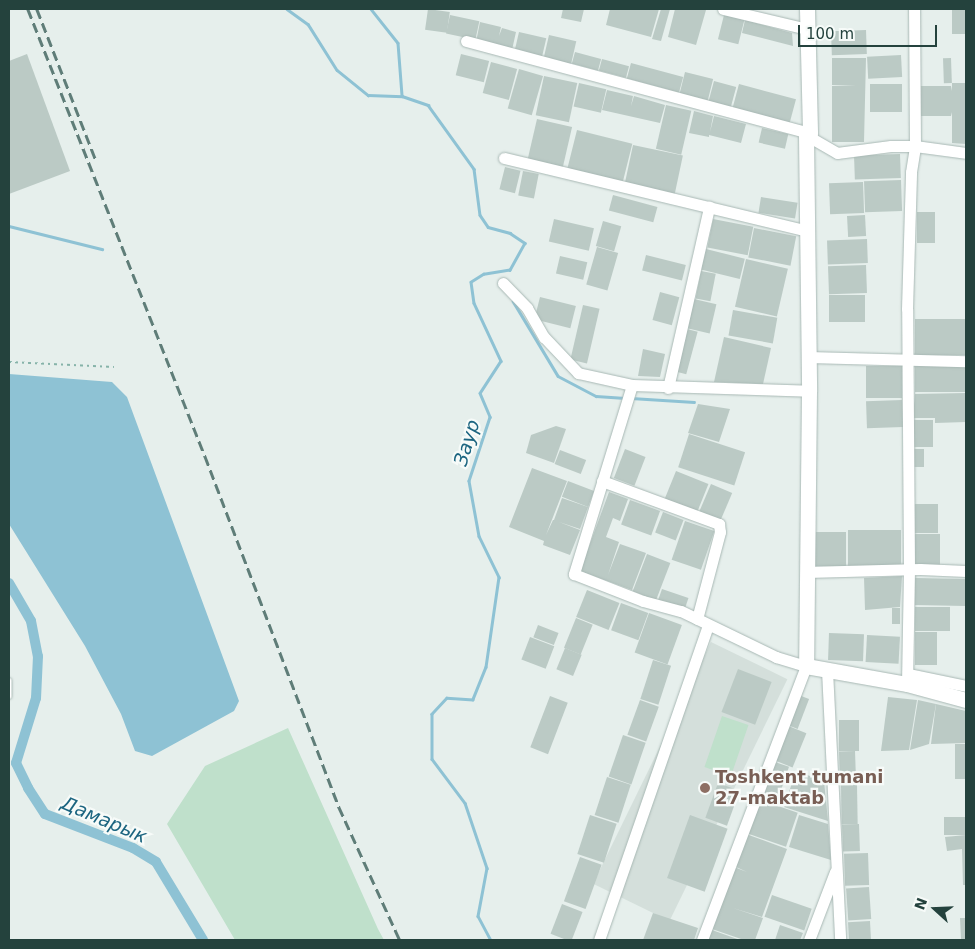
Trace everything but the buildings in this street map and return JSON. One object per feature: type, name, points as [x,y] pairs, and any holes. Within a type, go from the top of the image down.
[{"type":"street","points":[[722,9],[807,29]]},
{"type":"street","points":[[702,940],[806,666],[808,391],[807,9]]},
{"type":"street","points":[[908,679],[907,358],[911,172],[915,146],[914,9]]},
{"type":"street","points":[[466,41],[808,134],[837,152],[891,146],[915,146],[966,153]]},
{"type":"street","points":[[504,158],[808,231]]},
{"type":"street","points":[[668,388],[708,207]]},
{"type":"street","points":[[503,283],[527,308],[544,336],[578,373],[632,385],[668,388],[808,391]]},
{"type":"street","points":[[808,357],[907,358],[966,361]]},
{"type":"street","points":[[632,385],[574,574],[643,602],[681,612],[776,657],[806,666],[966,686]]},
{"type":"street","points":[[602,481],[719,524],[720,532],[697,619]]},
{"type":"street","points":[[806,572],[909,569],[966,571]]},
{"type":"street","points":[[600,940],[708,624]]},
{"type":"street","points":[[828,670],[840,940]]},
{"type":"street","points":[[908,679],[966,700]]},
{"type":"street","points":[[810,940],[837,866]]},
{"type":"lane","points":[[9,681],[9,696]]},
{"type":"path","points":[[9,362],[114,367]]},
{"type":"shaded area","name":"Toshkent tumani 27-maktab","points":[[711,642],[787,679],[669,921],[593,884]]},
{"type":"green space","points":[[722,716],[748,725],[731,776],[704,767]]},
{"type":"green space","points":[[288,728],[384,940],[235,940],[167,824],[205,766]]},
{"type":"water","points":[[9,374],[112,382],[127,397],[239,701],[234,711],[152,756],[135,751],[121,714],[85,646],[9,524]]},
{"type":"waterway","name":"Заур","points":[[287,9],[308,24],[337,70],[368,95],[402,96],[428,105],[474,169],[480,215],[488,227],[510,233],[525,243],[510,270],[484,274],[471,282],[474,303],[501,361],[480,393],[490,417],[469,481],[479,536],[499,577],[486,667],[473,700],[447,698],[432,714],[432,759],[465,803],[487,868],[478,916],[491,940]]},
{"type":"waterway","points":[[371,9],[398,43],[402,95]]},
{"type":"waterway","points":[[9,226],[102,249]]},
{"type":"waterway","points":[[513,301],[558,376],[596,396],[625,398]]},
{"type":"waterway","points":[[631,398],[694,402]]},
{"type":"waterway","name":"Дамарык","points":[[9,583],[31,621],[38,656],[36,698],[16,763],[28,788],[45,814],[133,848],[156,862],[203,940]]},
{"type":"railway","points":[[28,9],[205,456],[339,807],[400,940]]},
{"type":"railway","points":[[37,9],[96,160]]},
{"type":"place","name":"Toshkent tumani 27-maktab","points":[[705,788]]}]
